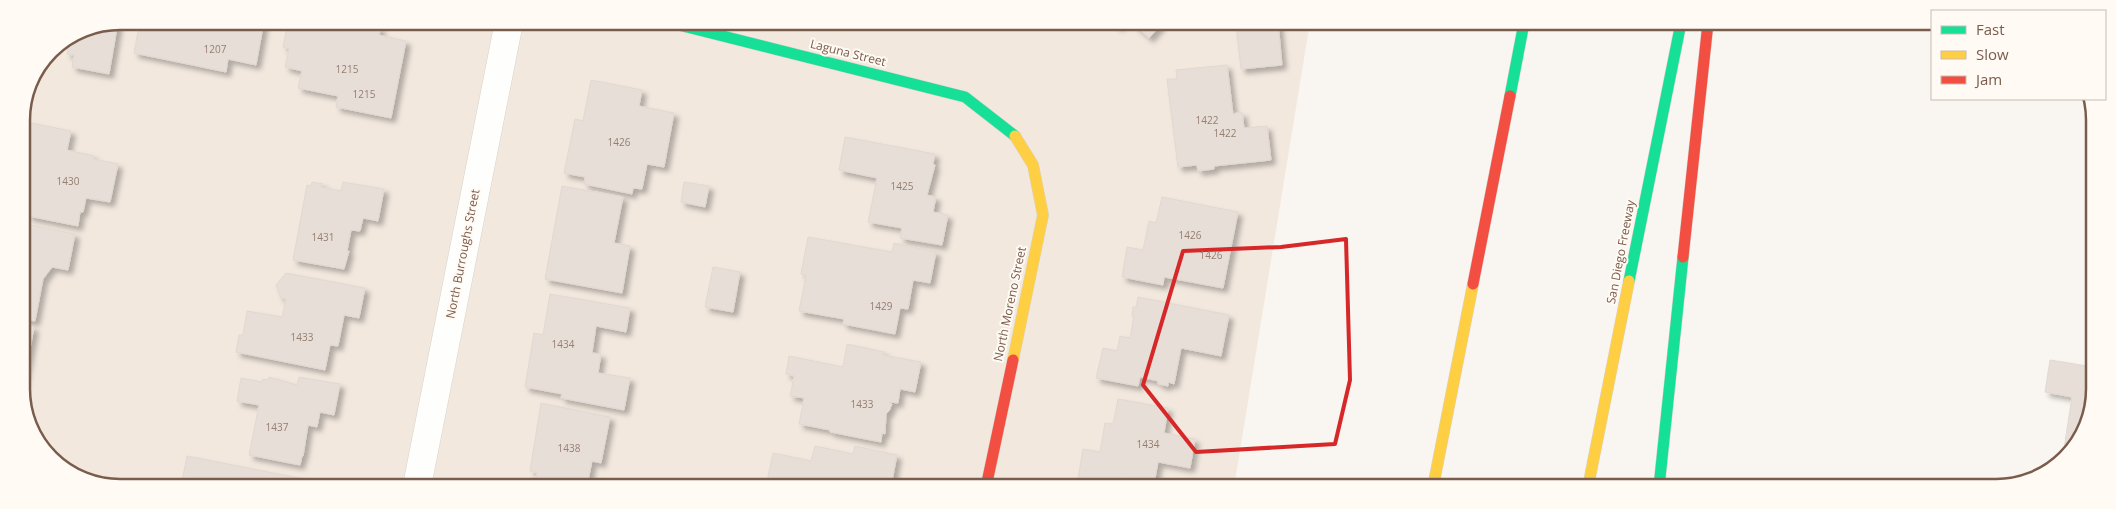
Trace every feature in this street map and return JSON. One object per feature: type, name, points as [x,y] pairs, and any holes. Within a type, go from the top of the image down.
[{"type":"main road","name":"Laguna Street","points":[[699,30],[965,97],[1013,132]]},
{"type":"main road","points":[[1436,479],[1523,30]]},
{"type":"main road","name":"San Diego Freeway","points":[[1590,479],[1680,30]]},
{"type":"main road","points":[[1660,479],[1707,30]]},
{"type":"main road","name":"North Moreno Street","points":[[988,479],[1043,215],[1033,166],[1013,132]]},
{"type":"street","name":"North Burroughs Street","points":[[419,479],[507,30]]},
{"type":"highlighted area","points":[[1346,239],[1350,380],[1335,444],[1196,452],[1143,385],[1183,251],[1281,247]]},
{"type":"shaded area","points":[[120,30],[1309,30],[1235,479],[120,479],[91,474],[80,470],[65,460],[49,444],[35,418],[30,389],[30,114],[37,85],[45,70],[56,56],[70,45],[91,35]]},
{"type":"building","points":[[117,30],[109,74],[72,67],[74,55],[67,54],[68,46],[85,37]]},
{"type":"building","points":[[138,30],[262,30],[256,65],[228,59],[226,72],[134,53]]},
{"type":"building","points":[[286,30],[380,30],[379,35],[406,41],[391,118],[336,107],[338,96],[298,88],[302,71],[285,67],[289,49],[283,47]]},
{"type":"building","points":[[1140,30],[1156,30],[1149,38]]},
{"type":"building","points":[[1237,30],[1279,30],[1282,65],[1241,69]]},
{"type":"building","points":[[1227,65],[1233,114],[1242,112],[1244,128],[1267,126],[1271,160],[1214,166],[1214,169],[1198,171],[1197,165],[1178,167],[1167,79],[1177,79],[1176,70]]},
{"type":"building","points":[[591,80],[642,90],[639,106],[674,113],[664,167],[647,164],[642,189],[633,188],[632,194],[584,184],[585,177],[564,173],[575,119],[583,121]]},
{"type":"building","points":[[30,123],[71,131],[67,150],[94,156],[93,159],[118,164],[110,202],[86,198],[83,212],[80,212],[78,226],[30,216]]},
{"type":"building","points":[[845,137],[935,154],[933,164],[935,165],[927,195],[936,197],[933,212],[948,215],[942,245],[900,238],[902,228],[868,222],[877,178],[839,170]]},
{"type":"building","points":[[312,182],[323,184],[321,187],[341,191],[343,182],[384,189],[378,221],[363,218],[360,231],[351,230],[347,251],[349,251],[344,269],[293,260],[307,185],[311,186]]},
{"type":"building","points":[[684,182],[709,186],[705,207],[681,202]]},
{"type":"building","points":[[562,186],[623,197],[614,243],[630,246],[622,293],[545,279]]},
{"type":"building","points":[[1162,197],[1238,212],[1223,288],[1164,277],[1163,285],[1122,277],[1127,247],[1143,250],[1149,221],[1156,223]]},
{"type":"building","points":[[30,225],[75,234],[68,270],[52,267],[43,279],[35,321],[30,320]]},
{"type":"building","points":[[808,237],[892,252],[894,243],[936,252],[930,283],[913,280],[908,309],[900,308],[895,334],[843,324],[844,319],[799,311],[806,275],[801,274]]},
{"type":"building","points":[[713,267],[740,272],[733,312],[705,307]]},
{"type":"building","points":[[286,273],[365,288],[359,318],[344,315],[338,346],[330,345],[325,370],[236,352],[239,335],[243,335],[247,311],[282,317],[286,299],[281,298],[276,285]]},
{"type":"building","points":[[550,294],[630,308],[626,332],[596,326],[592,353],[601,354],[598,373],[630,378],[624,410],[561,398],[562,394],[525,387],[534,333],[543,335]]},
{"type":"building","points":[[1138,297],[1229,315],[1221,356],[1181,348],[1174,384],[1168,382],[1168,386],[1158,384],[1158,381],[1140,377],[1138,386],[1096,378],[1103,348],[1117,351],[1120,336],[1130,338],[1134,316],[1132,316],[1133,307],[1136,307]]},
{"type":"building","points":[[30,326],[34,327],[30,349]]},
{"type":"building","points":[[847,344],[884,352],[883,355],[921,362],[915,392],[900,389],[898,403],[889,402],[892,404],[886,414],[885,434],[882,433],[881,442],[799,424],[804,398],[790,396],[794,376],[786,374],[789,356],[843,367]]},
{"type":"building","points":[[2050,360],[2086,366],[2086,395],[2083,412],[2074,434],[2064,448],[2072,397],[2045,392]]},
{"type":"building","points":[[269,377],[297,385],[299,377],[340,384],[334,415],[320,412],[317,427],[308,425],[300,465],[249,455],[259,405],[237,401],[241,378],[262,382],[263,379],[268,380]]},
{"type":"building","points":[[1118,399],[1168,408],[1164,433],[1195,439],[1190,468],[1158,462],[1155,479],[1078,479],[1083,449],[1100,452],[1105,423],[1113,424]]},
{"type":"building","points":[[541,403],[610,417],[601,463],[592,461],[588,479],[536,479],[537,473],[530,471]]},
{"type":"building","points":[[815,446],[853,454],[855,446],[897,455],[892,479],[767,479],[773,453],[811,461]]},
{"type":"building","points":[[187,456],[299,478],[299,479],[182,479]]},
{"type":"traffic: fast","points":[[699,30],[965,97],[1015,136]]},
{"type":"traffic: fast","points":[[1510,96],[1523,30]]},
{"type":"traffic: fast","points":[[1629,281],[1680,30]]},
{"type":"traffic: fast","points":[[1660,479],[1683,257]]},
{"type":"traffic: slow","points":[[1013,360],[1043,215],[1033,165],[1015,136]]},
{"type":"traffic: slow","points":[[1590,479],[1629,281]]},
{"type":"traffic: slow","points":[[1435,479],[1473,284]]},
{"type":"traffic: jam","points":[[1683,257],[1707,30]]},
{"type":"traffic: jam","points":[[1473,284],[1510,96]]},
{"type":"traffic: jam","points":[[988,479],[1013,360]]}]
